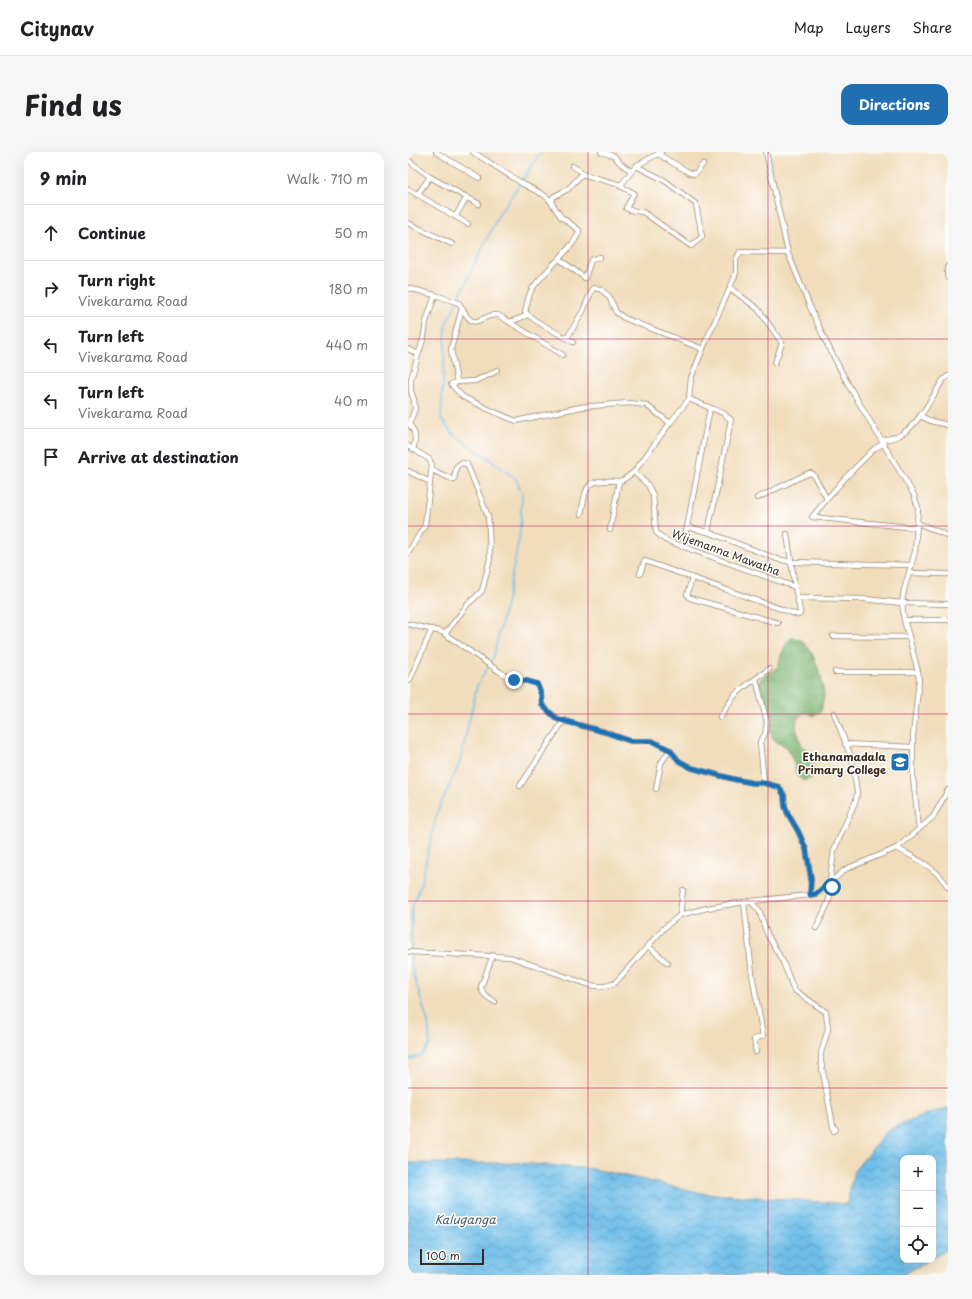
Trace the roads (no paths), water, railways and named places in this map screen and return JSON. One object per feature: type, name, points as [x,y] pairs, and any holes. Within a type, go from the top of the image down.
[{"type":"street","points":[[436,152],[479,178]]},
{"type":"street","points":[[473,152],[523,184],[544,195],[549,199],[561,217],[579,230],[579,234],[530,292],[525,312],[536,321],[573,342]]},
{"type":"street","points":[[601,152],[614,156],[621,164],[631,171]]},
{"type":"street","points":[[766,152],[788,253],[825,340],[848,386],[914,495],[918,508],[918,525],[912,565],[904,590],[902,603],[904,620],[910,637],[919,680],[913,747],[913,778],[919,829]]},
{"type":"street","points":[[620,185],[636,166],[660,153],[690,173],[695,174],[703,164]]},
{"type":"street","points":[[408,160],[430,177],[479,204]]},
{"type":"street","points":[[572,166],[579,170],[582,174],[620,185],[634,193],[626,208],[643,212],[691,246],[702,237],[696,204],[664,180],[636,166]]},
{"type":"street","points":[[552,204],[553,197],[568,189],[582,174]]},
{"type":"street","points":[[417,195],[430,177]]},
{"type":"street","points":[[408,189],[468,224]]},
{"type":"street","points":[[455,217],[467,197]]},
{"type":"street","points":[[408,223],[452,244]]},
{"type":"street","points":[[581,514],[586,489],[591,484],[601,480],[623,480],[634,472],[689,399],[691,378],[736,273],[736,260],[740,252],[788,253]]},
{"type":"street","points":[[559,259],[585,278],[591,260],[600,256]]},
{"type":"street","points":[[948,266],[948,278]]},
{"type":"street","points":[[408,288],[459,303],[466,317],[475,322],[478,322],[492,314],[498,315],[563,355]]},
{"type":"street","points":[[567,338],[583,311],[593,288],[600,289],[609,296],[616,312],[624,318],[703,349]]},
{"type":"street","points":[[730,288],[758,309],[782,343],[775,364]]},
{"type":"street","points":[[413,449],[416,437],[409,424],[415,409],[410,379],[435,295]]},
{"type":"street","points":[[457,382],[451,349],[462,308]]},
{"type":"street","points":[[510,322],[528,315]]},
{"type":"street","points":[[408,349],[418,354]]},
{"type":"street","points":[[497,370],[475,381],[457,382],[451,384],[463,397],[516,421],[581,408],[629,403],[646,405],[670,423]]},
{"type":"street","points":[[948,376],[943,380],[920,416],[911,427],[900,435],[883,442],[874,449],[845,478],[812,517],[918,525],[948,536]]},
{"type":"street","points":[[689,399],[723,413],[731,420],[708,532]]},
{"type":"street","points":[[682,546],[710,408]]},
{"type":"street","points":[[920,416],[931,421],[948,425]]},
{"type":"street","points":[[408,446],[429,459],[432,464],[424,525],[408,553]]},
{"type":"street","points":[[432,470],[454,480],[456,467],[461,463],[467,464],[488,516],[489,528],[490,559],[482,592],[468,604],[445,634]]},
{"type":"street","points":[[408,470],[430,482]]},
{"type":"street","name":"Wijemanna Mawatha","points":[[634,472],[648,485],[653,495],[656,532],[665,540],[795,587]]},
{"type":"street","points":[[757,498],[809,473],[813,474],[827,499]]},
{"type":"street","points":[[610,530],[619,480]]},
{"type":"street","points":[[687,527],[708,532],[777,559],[791,562],[912,565]]},
{"type":"street","points":[[640,574],[645,561],[798,615],[800,614],[800,611],[787,534]]},
{"type":"street","points":[[909,573],[947,574],[948,567]]},
{"type":"street","points":[[692,578],[687,595],[690,598],[778,623]]},
{"type":"street","points":[[798,598],[864,599],[902,603],[948,604]]},
{"type":"street","points":[[904,620],[948,620]]},
{"type":"street","points":[[408,624],[432,629],[445,634],[514,680],[527,681],[537,684],[541,694],[542,705],[557,719],[605,732],[630,741],[652,741],[670,750],[679,761],[692,768],[733,779],[753,783],[764,783],[779,787],[784,795],[785,806],[788,814],[806,849],[811,878],[810,895]]},
{"type":"street","points":[[408,681],[432,629]]},
{"type":"street","points":[[832,636],[910,637]]},
{"type":"street","points":[[720,717],[735,695],[742,688],[769,669]]},
{"type":"street","points":[[835,672],[918,672]]},
{"type":"street","points":[[756,679],[767,722],[765,734],[760,742],[764,783]]},
{"type":"street","points":[[816,928],[831,894],[832,887],[830,882],[834,850],[856,800],[857,792],[852,760],[834,713]]},
{"type":"street","points":[[520,786],[564,720]]},
{"type":"street","points":[[845,744],[913,747]]},
{"type":"street","points":[[656,789],[661,763],[670,750]]},
{"type":"street","points":[[408,952],[510,956],[590,985],[600,987],[606,986],[615,983],[664,928],[680,915],[707,908],[750,901],[816,894],[846,869],[897,848],[933,817],[948,790]]},
{"type":"street","points":[[897,848],[932,868],[948,887]]},
{"type":"street","points":[[680,915],[683,890]]},
{"type":"street","points":[[750,901],[759,910],[767,934],[783,962],[794,990],[826,1012],[828,1029],[821,1053],[821,1062],[834,1131],[836,1129]]},
{"type":"street","points":[[744,902],[752,974],[763,1036],[754,1039],[756,1052]]},
{"type":"street","points":[[648,946],[668,963]]},
{"type":"street","points":[[493,956],[481,987],[482,991],[495,1002]]},
{"type":"water","name":"Kaluganga","points":[[948,1108],[948,1249],[936,1256],[936,1155],[900,1155],[900,1263],[924,1263],[903,1275],[408,1275],[408,1163],[520,1163],[594,1169],[702,1193],[847,1204],[854,1171],[888,1130],[925,1115]]},
{"type":"waterway","points":[[408,1060],[422,1055],[430,1044],[428,1023],[411,965],[412,907],[421,884],[437,813],[460,762],[477,686],[493,658],[507,600],[520,533],[522,492],[516,479],[453,434],[441,419],[446,324],[498,216],[541,152]]},
{"type":"place","name":"Ethanamadala Primary College","points":[[900,762]]}]
